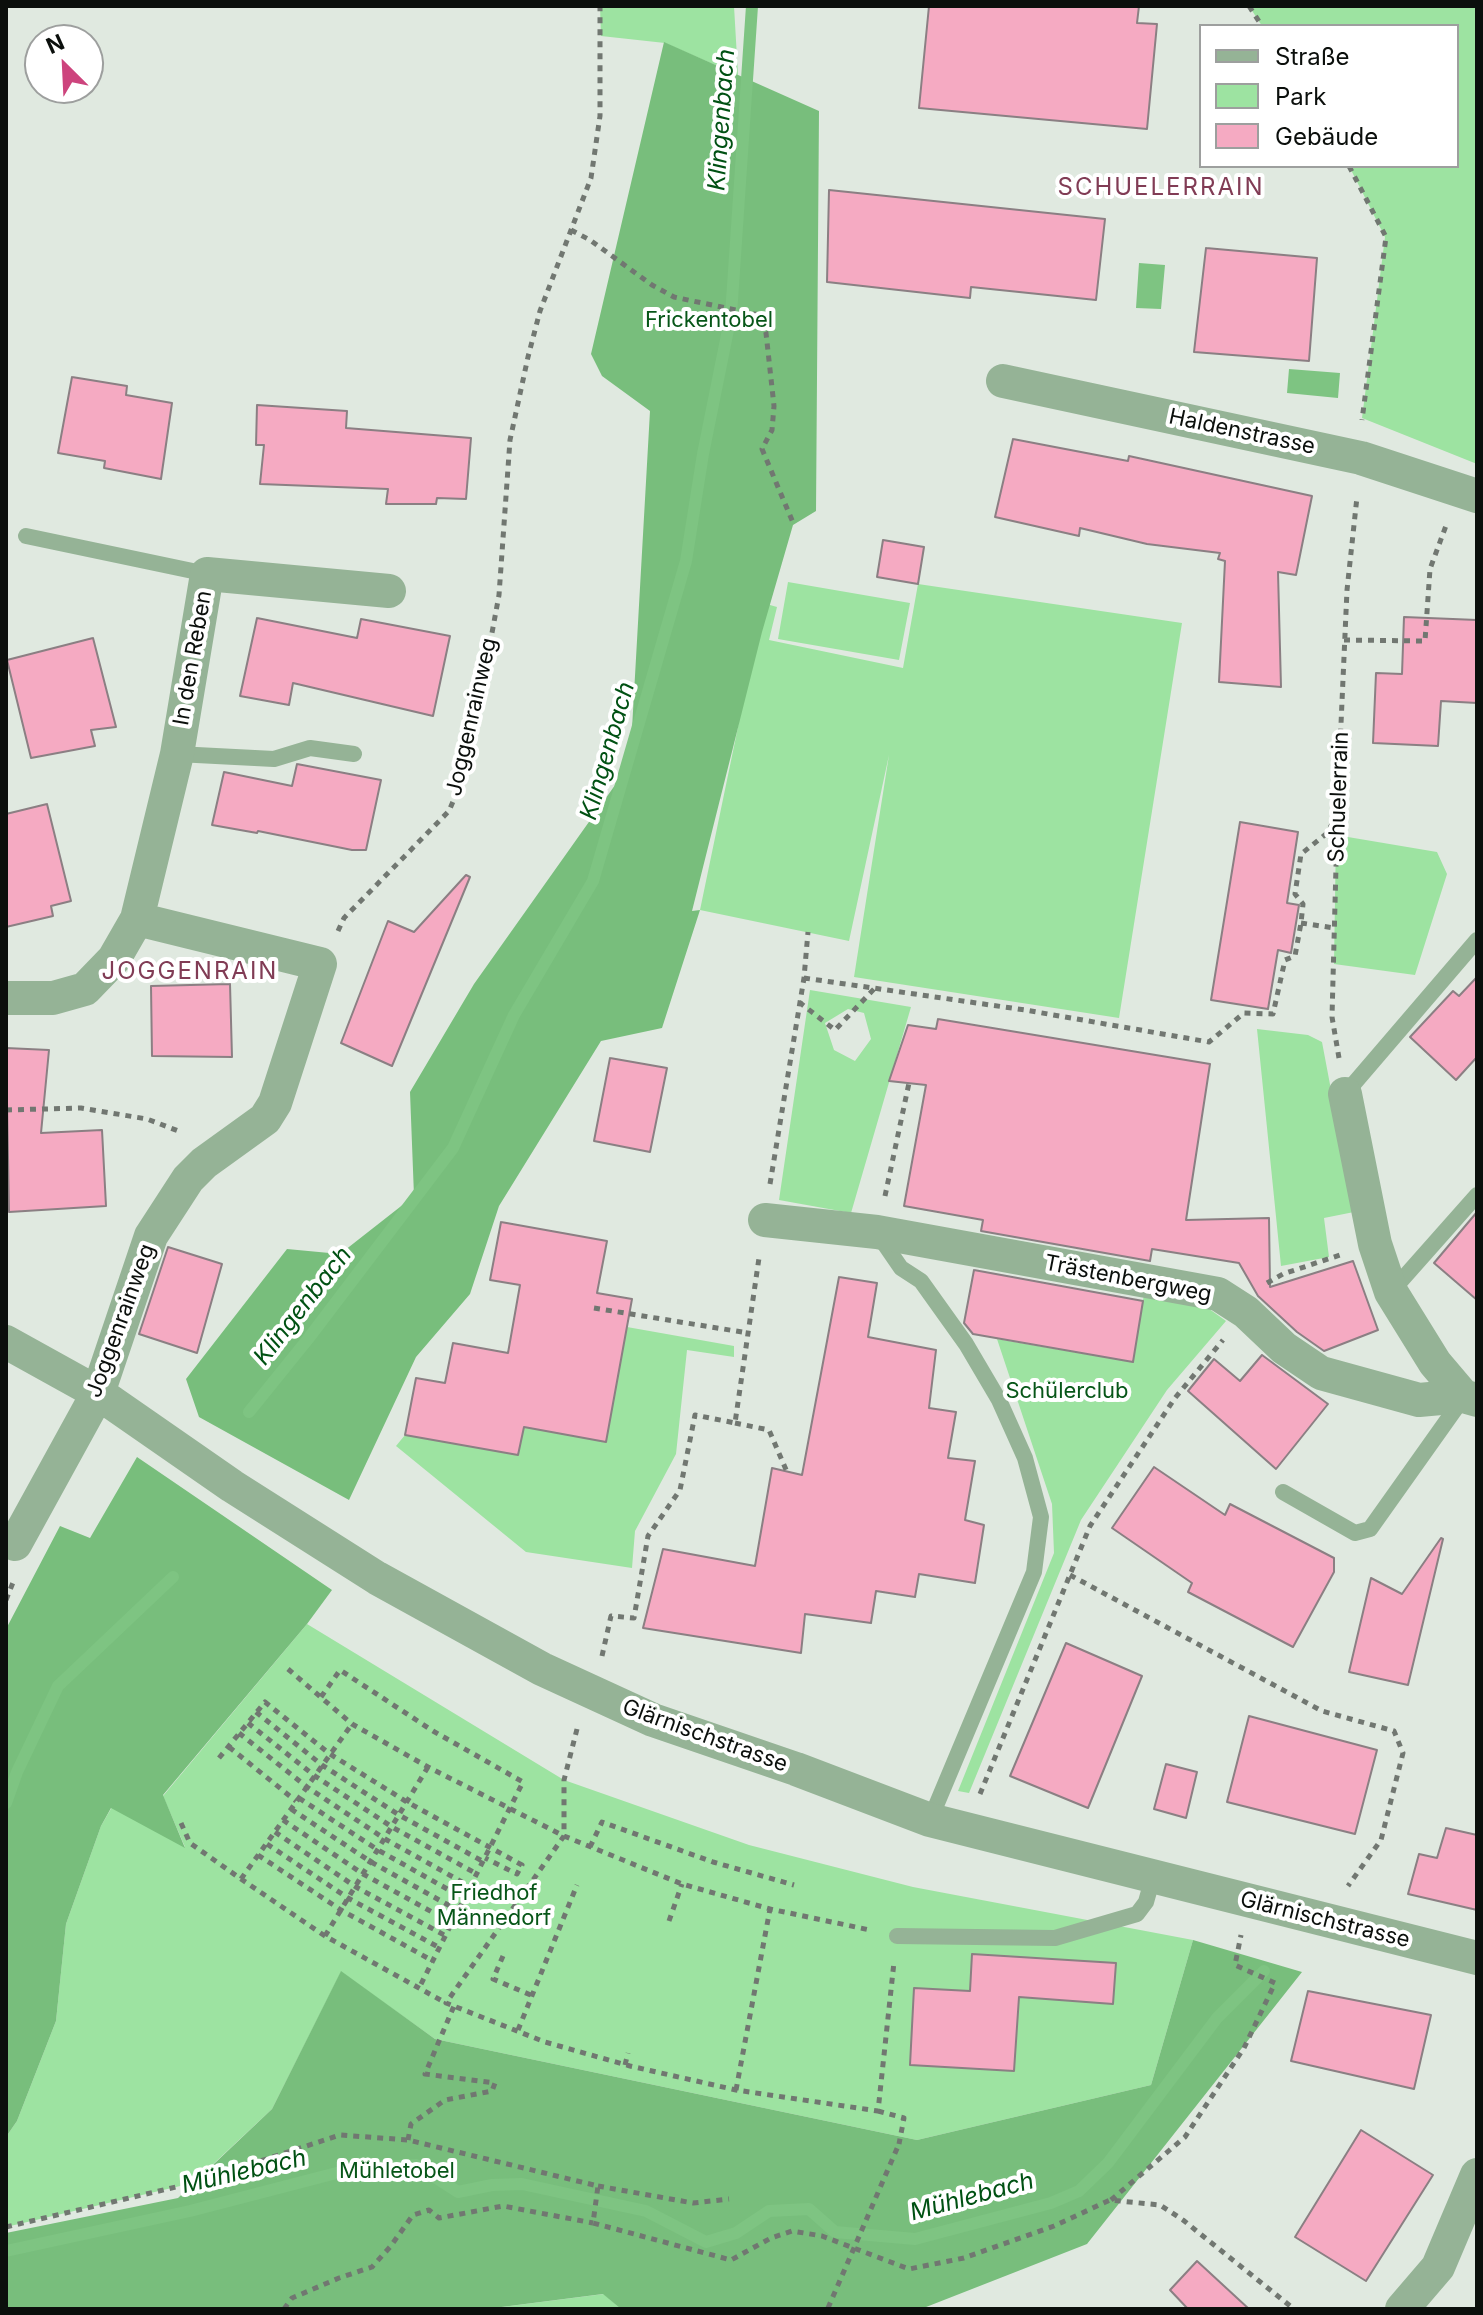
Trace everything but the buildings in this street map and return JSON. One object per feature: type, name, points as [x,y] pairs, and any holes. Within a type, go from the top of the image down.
[{"type":"street","name":"Haldenstrasse","points":[[1003,381],[1361,458],[1469,493]]},
{"type":"street","name":"In den Reben","points":[[6,998],[53,998],[85,989],[114,959],[137,919],[177,754],[207,574],[389,591]]},
{"type":"street","points":[[137,919],[320,964]]},
{"type":"street","name":"Joggenrainweg","points":[[11,1544],[98,1393],[151,1236],[188,1179],[204,1163],[265,1119],[275,1103],[320,964]]},
{"type":"street","points":[[1345,1094],[1375,1244],[1391,1292],[1435,1363],[1470,1398]]},
{"type":"street","name":"Trästenbergweg","points":[[765,1220],[877,1232],[1218,1294],[1239,1307],[1284,1348],[1321,1373],[1419,1400],[1470,1398]]},
{"type":"street","name":"Glärnischstrasse","points":[[6,1342],[98,1393],[232,1486],[377,1578],[542,1669],[653,1720],[796,1769],[930,1820],[1477,1958]]},
{"type":"street","points":[[1402,2309],[1438,2267],[1477,2175]]},
{"type":"lane","points":[[26,536],[207,574]]},
{"type":"lane","points":[[177,754],[274,759],[310,748],[354,754]]},
{"type":"lane","points":[[1345,1094],[1477,940]]},
{"type":"lane","points":[[1391,1292],[1477,1195]]},
{"type":"lane","points":[[877,1232],[901,1268],[921,1281],[966,1344],[999,1400],[1025,1458],[1041,1517],[1034,1572],[930,1820]]},
{"type":"lane","points":[[1283,1492],[1355,1533],[1370,1529],[1470,1398]]},
{"type":"lane","points":[[897,1936],[1055,1938],[1137,1914],[1146,1902],[1153,1877]]},
{"type":"path","name":"Joggenrainweg","points":[[320,964],[344,918],[449,811],[457,792],[499,595],[510,440],[540,311],[591,178],[600,116],[600,6]]},
{"type":"path","points":[[1249,6],[1261,24]]},
{"type":"path","name":"Schuelerrain","points":[[1345,1094],[1332,1017],[1344,640],[1362,418],[1386,237],[1350,168]]},
{"type":"path","points":[[571,230],[674,297],[759,315],[766,333],[774,406],[772,430],[762,449],[794,525]]},
{"type":"path","points":[[1344,640],[1425,641],[1430,569],[1469,493]]},
{"type":"path","points":[[804,978],[1025,1010],[1209,1042],[1244,1013],[1273,1014],[1285,960],[1295,956],[1301,923],[1303,904],[1295,894],[1301,854],[1326,834],[1338,814]]},
{"type":"path","points":[[1301,923],[1334,928]]},
{"type":"path","points":[[735,1423],[804,978],[808,932]]},
{"type":"path","points":[[799,1002],[835,1030],[874,989]]},
{"type":"path","points":[[877,1232],[909,1083]]},
{"type":"path","points":[[6,1110],[81,1108],[147,1119],[170,1126],[189,1137],[204,1163]]},
{"type":"path","points":[[976,1805],[1090,1526],[1239,1307],[1283,1274],[1375,1244]]},
{"type":"path","points":[[594,1308],[748,1333]]},
{"type":"path","points":[[600,1664],[611,1616],[634,1618],[648,1536],[680,1490],[695,1415],[769,1430],[787,1472]]},
{"type":"path","points":[[1070,1575],[1322,1711],[1394,1731],[1403,1753],[1381,1840],[1324,1920]]},
{"type":"path","points":[[288,1669],[352,1724],[428,1767],[564,1836],[682,1884],[770,1909],[897,1936],[878,2111]]},
{"type":"path","points":[[321,1697],[340,1670],[433,1731],[523,1782],[419,1988]]},
{"type":"path","points":[[219,1758],[229,1747],[239,1733],[256,1712],[265,1702],[330,1754],[407,1802],[522,1865],[517,1874],[399,1815],[322,1765],[256,1712]]},
{"type":"path","points":[[1319,1722],[1322,1711]]},
{"type":"path","points":[[248,1723],[315,1776],[392,1827],[477,1874]]},
{"type":"path","points":[[241,1879],[352,1724]]},
{"type":"path","points":[[446,2003],[564,1836],[564,1780],[577,1729]]},
{"type":"path","points":[[239,1733],[307,1787],[385,1839],[471,1887]]},
{"type":"path","points":[[229,1747],[298,1800],[465,1899]]},
{"type":"path","points":[[325,1936],[428,1767]]},
{"type":"path","points":[[291,1809],[371,1862],[459,1911]]},
{"type":"path","points":[[283,1820],[363,1874],[452,1923]]},
{"type":"path","points":[[590,1847],[602,1822],[713,1862],[794,1885]]},
{"type":"path","points":[[181,1823],[190,1843],[241,1879],[325,1936],[446,2003],[545,2042],[625,2065],[736,2090],[878,2111],[904,2118],[899,2144],[828,2309]]},
{"type":"path","points":[[275,1832],[356,1887],[446,1936]]},
{"type":"path","points":[[267,1844],[348,1898],[440,1948]]},
{"type":"path","points":[[258,1855],[341,1910],[433,1961]]},
{"type":"path","points":[[669,1921],[682,1884]]},
{"type":"path","points":[[518,2030],[577,1885]]},
{"type":"path","points":[[736,2090],[770,1909]]},
{"type":"path","points":[[503,1956],[493,1979],[533,1996]]},
{"type":"path","points":[[284,2309],[292,2298],[372,2267],[413,2215],[429,2210],[439,2218],[503,2206],[594,2221],[731,2260],[771,2238],[792,2231],[822,2236],[909,2269],[964,2258],[1054,2226],[1110,2200],[1185,2137],[1244,2048],[1275,1983],[1246,1971]]},
{"type":"path","points":[[408,2140],[411,2124],[445,2100],[492,2091],[495,2083],[425,2074],[454,2006]]},
{"type":"path","points":[[625,2065],[628,2053]]},
{"type":"path","points":[[6,2227],[193,2183],[340,2135],[408,2140],[598,2186],[693,2203],[729,2199]]},
{"type":"path","points":[[594,2221],[598,2186]]},
{"type":"path","points":[[1110,2200],[1160,2205],[1195,2229],[1294,2309]]},
{"type":"green space","points":[[600,6],[734,6],[738,75],[665,43],[601,36]]},
{"type":"green space","points":[[1249,6],[1477,6],[1477,464],[1362,418],[1385,237],[1350,168],[1459,168],[1459,24],[1261,24]]},
{"type":"green space","name":"Frickentobel","points":[[664,42],[819,111],[816,511],[793,525],[762,632],[692,911],[700,910],[662,1028],[601,1041],[499,1206],[470,1294],[416,1357],[349,1500],[199,1417],[186,1379],[287,1249],[340,1254],[414,1196],[410,1092],[474,984],[630,764],[650,411],[602,376],[591,354]]},
{"type":"green space","points":[[788,582],[910,603],[899,660],[778,639]]},
{"type":"green space","points":[[918,584],[1182,623],[1119,1018],[854,977],[889,755],[849,941],[700,910],[738,727],[749,599],[777,607],[769,640],[903,668]]},
{"type":"green space","points":[[1336,835],[1437,852],[1447,874],[1415,975],[1334,964]]},
{"type":"green space","points":[[810,990],[911,1007],[851,1213],[779,1200]],"holes":[[[848,1009],[864,1013],[871,1039],[855,1061],[834,1050],[825,1023]]]},
{"type":"green space","points":[[1257,1029],[1308,1035],[1322,1042],[1354,1212],[1324,1218],[1329,1257],[1281,1266]]},
{"type":"green space","name":"Schülerclub","points":[[1145,1289],[1194,1298],[1226,1321],[1167,1390],[1081,1520],[969,1793],[958,1791],[1054,1553],[1052,1504],[997,1339],[1132,1362]]},
{"type":"green space","points":[[627,1327],[734,1346],[734,1357],[687,1350],[676,1454],[635,1531],[632,1568],[526,1552],[396,1446],[405,1435],[518,1455],[524,1427],[606,1442]]},
{"type":"green space","points":[[137,1457],[332,1590],[163,1795],[185,1848],[111,1808],[101,1826],[66,1924],[56,2021],[17,2121],[6,2137],[6,1629],[60,1526],[90,1538]]},
{"type":"green space","name":"Friedhof Männedorf","points":[[307,1624],[564,1780],[749,1845],[913,1887],[1193,1940],[1151,2085],[917,2140],[435,2039],[341,1972],[272,2109],[193,2183],[6,2227],[6,2137],[17,2121],[56,2021],[66,1924],[101,1826],[112,1807],[185,1847],[163,1796]]},
{"type":"green space","name":"Mühletobel","points":[[1193,1940],[1302,1972],[1087,2244],[921,2309],[621,2309],[603,2294],[486,2309],[6,2309],[6,2233],[178,2198],[272,2109],[341,1971],[435,2039],[917,2140],[1151,2085]]},
{"type":"green space","points":[[604,2294],[621,2309],[486,2309]]},
{"type":"shaded area","points":[[1139,263],[1165,265],[1161,309],[1136,308]]},
{"type":"shaded area","points":[[1289,369],[1340,373],[1338,398],[1287,393]]},
{"type":"waterway","name":"Klingenbach","points":[[249,1412],[453,1148],[514,1015],[593,881],[686,561],[703,454],[731,315],[752,6]]},
{"type":"waterway","name":"Klingenbach","points":[[6,1803],[17,1772],[58,1686],[173,1577]]},
{"type":"waterway","name":"Mühlebach","points":[[6,2251],[190,2211],[352,2169],[416,2165],[458,2192],[492,2185],[522,2184],[646,2211],[706,2242],[736,2233],[769,2211],[809,2209],[835,2232],[915,2239],[1051,2203],[1079,2191],[1108,2163],[1217,2018],[1264,1971]]},
{"type":"district","name":"SCHUELERRAIN","points":[[1161,188]]},
{"type":"district","name":"JOGGENRAIN","points":[[190,972]]}]
